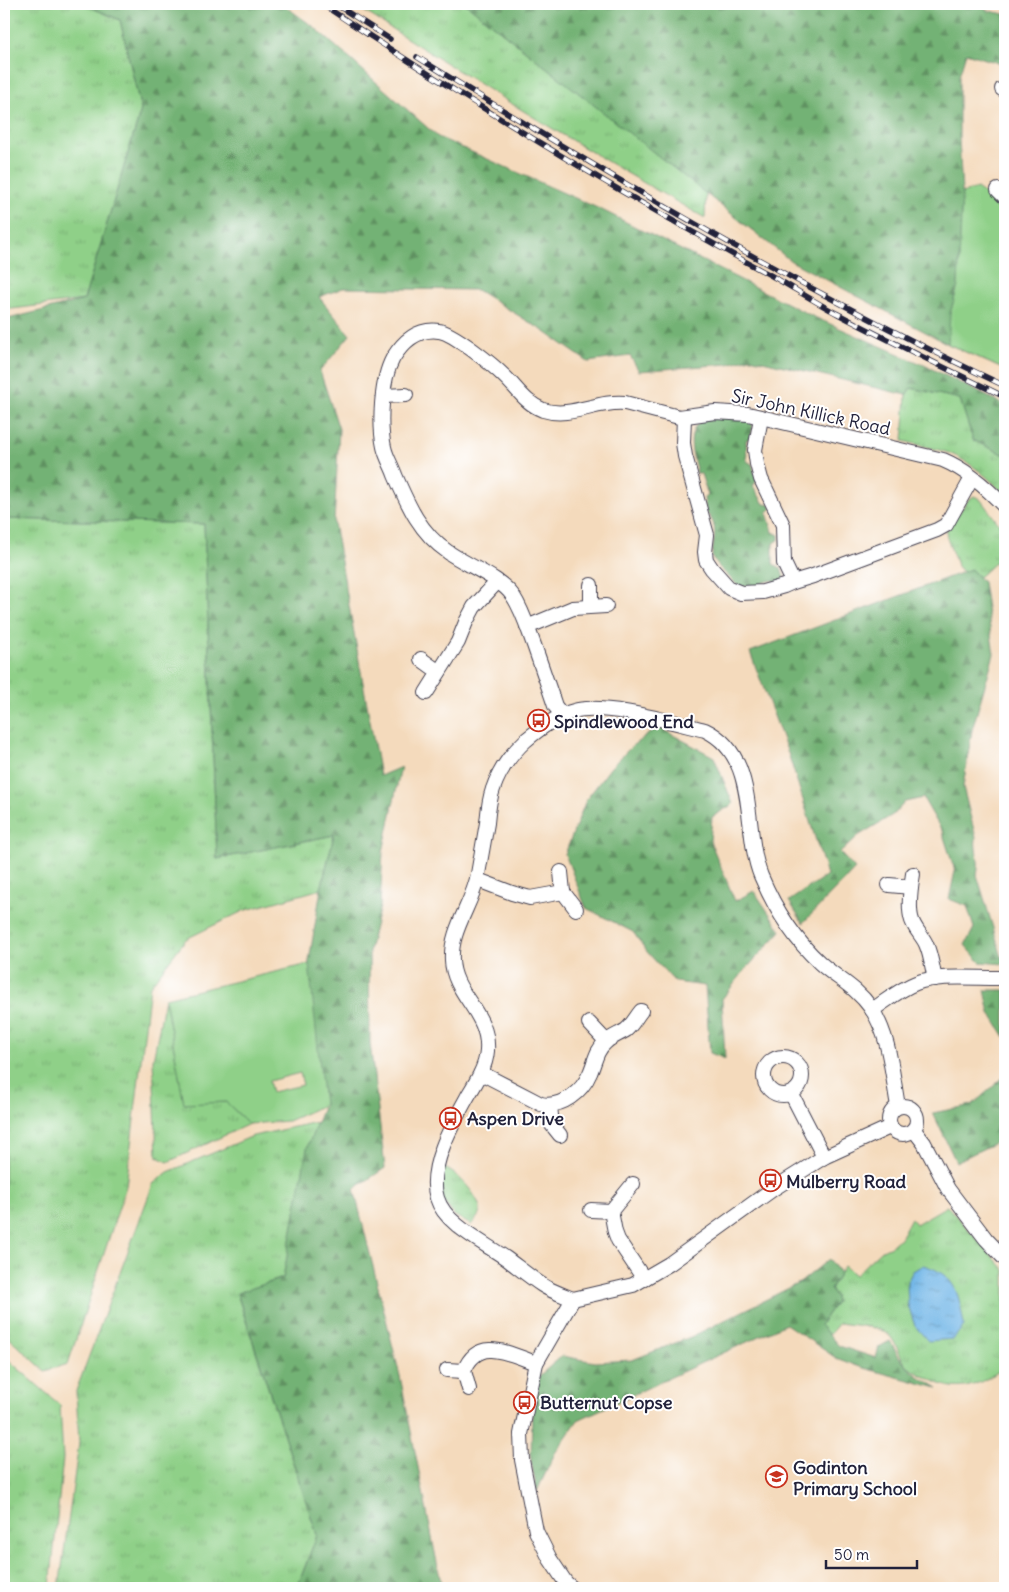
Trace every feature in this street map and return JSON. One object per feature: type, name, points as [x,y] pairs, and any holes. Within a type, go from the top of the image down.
[{"type":"street","name":"Sir John Killick Road","points":[[384,391],[391,363],[403,345],[421,333],[440,331],[457,340],[481,357],[504,375],[524,399],[533,406],[546,411],[575,412],[615,402],[684,418],[715,412],[748,414],[943,460],[952,464],[996,496],[1005,507]]},
{"type":"street","points":[[406,395],[384,391],[382,419],[384,448],[415,517],[431,538],[447,552],[497,582],[514,597],[527,627],[555,706],[563,716]]},
{"type":"street","points":[[684,418],[683,443],[707,535],[706,560],[722,581],[730,588],[741,593],[769,590],[813,576],[937,530],[946,525],[972,478]]},
{"type":"street","points":[[761,418],[756,450],[757,464],[761,479],[783,525],[784,563],[793,582]]},
{"type":"street","points":[[426,693],[458,642],[474,608],[497,582]]},
{"type":"street","points":[[591,585],[591,606]]},
{"type":"street","points":[[527,627],[573,608],[606,606]]},
{"type":"street","points":[[421,659],[439,672]]},
{"type":"street","points":[[890,1127],[824,1157],[773,1189],[669,1264],[633,1285],[573,1299],[542,1285],[468,1233],[441,1209],[436,1196],[434,1180],[438,1162],[453,1123],[481,1073],[487,1053],[486,1032],[476,1009],[461,988],[452,962],[453,943],[478,880],[492,791],[506,763],[521,745],[536,731],[563,716],[574,711],[594,709],[615,711],[705,730],[716,735],[726,746],[738,766],[745,787],[756,860],[761,876],[789,929],[822,965],[847,982],[860,994],[872,1010],[886,1044],[898,1106]]},
{"type":"street","points":[[561,872],[563,892],[576,909]]},
{"type":"street","points":[[478,880],[530,898],[563,892]]},
{"type":"street","points":[[889,885],[912,881],[911,919],[925,942],[935,979]]},
{"type":"street","points":[[872,1010],[901,990],[916,983],[935,979],[1005,978]]},
{"type":"street","points":[[481,1073],[541,1104],[550,1106],[557,1104],[570,1097],[584,1085],[598,1052],[606,1041],[626,1029],[641,1011]]},
{"type":"street","points":[[589,1023],[606,1041]]},
{"type":"street","points":[[791,1093],[824,1157]]},
{"type":"street","points":[[550,1106],[552,1125],[560,1135]]},
{"type":"street","points":[[898,1106],[907,1106],[915,1112],[917,1121],[914,1130],[910,1133],[901,1134],[890,1127],[888,1117],[893,1109],[898,1106]]},
{"type":"street","points":[[914,1130],[924,1142],[948,1189],[986,1239],[1005,1259]]},
{"type":"street","points":[[611,1212],[633,1184]]},
{"type":"street","points":[[592,1210],[611,1212]]},
{"type":"street","points":[[611,1212],[618,1240],[644,1279]]},
{"type":"street","points":[[567,1587],[542,1546],[536,1531],[522,1460],[521,1434],[536,1363],[553,1330],[573,1299]]},
{"type":"street","points":[[469,1388],[464,1371],[468,1361],[476,1353],[485,1349],[496,1350],[536,1363]]},
{"type":"street","points":[[448,1370],[464,1371]]},
{"type":"green space","points":[[4,4],[83,4],[120,20],[141,110],[84,300],[4,310]]},
{"type":"green space","points":[[83,4],[282,4],[314,27],[438,137],[602,210],[812,316],[924,365],[1005,405],[1005,455],[973,440],[960,399],[911,388],[906,395],[750,358],[728,364],[639,371],[630,356],[588,362],[542,330],[477,290],[343,288],[319,297],[350,335],[320,371],[339,429],[334,523],[380,776],[401,767],[383,852],[380,906],[369,951],[370,1043],[385,1168],[354,1189],[400,1376],[442,1588],[297,1588],[317,1535],[237,1293],[283,1278],[307,1148],[324,1105],[305,985],[321,889],[334,835],[217,859],[204,524],[4,519],[4,320],[84,300],[141,110],[120,20]]},
{"type":"green space","points":[[353,4],[466,4],[706,193],[705,218],[527,113]]},
{"type":"green space","points":[[466,4],[982,4],[982,7],[989,11],[1005,14],[1005,65],[966,53],[959,76],[959,138],[962,193],[958,286],[950,314],[1005,370],[948,344],[791,261]]},
{"type":"green space","points":[[977,188],[991,198],[996,197],[994,201],[1005,210],[1005,370],[948,344],[950,314],[958,286],[962,193]]},
{"type":"green space","points":[[911,388],[960,399],[973,440],[1005,455],[1005,495],[965,461],[943,451],[903,441],[906,395]]},
{"type":"green space","points":[[745,417],[753,425],[751,438],[746,440],[747,461],[752,464],[757,480],[753,486],[764,504],[770,505],[772,508],[767,513],[773,532],[779,535],[779,540],[773,543],[773,564],[781,568],[784,578],[779,584],[773,580],[764,582],[755,588],[737,585],[718,566],[712,557],[714,528],[713,522],[706,513],[704,498],[708,495],[701,474],[697,473],[691,444],[695,427],[704,418]]},
{"type":"green space","points":[[974,496],[980,499],[1005,532],[1005,553],[979,577],[971,569],[963,572],[957,565],[946,531],[968,500]]},
{"type":"green space","points":[[4,519],[204,524],[217,859],[334,835],[321,889],[243,911],[186,939],[150,986],[126,1186],[68,1364],[45,1371],[4,1333]]},
{"type":"green space","points":[[971,569],[983,582],[994,654],[972,730],[963,787],[976,838],[977,875],[1004,964],[980,962],[965,945],[974,928],[967,906],[949,899],[955,871],[942,831],[923,798],[905,802],[894,814],[858,836],[840,853],[855,869],[803,923],[789,901],[827,875],[788,753],[750,652]]},
{"type":"green space","points":[[658,727],[714,757],[733,804],[712,817],[710,841],[735,901],[754,891],[781,931],[745,970],[722,999],[725,1059],[710,1053],[705,986],[675,982],[648,953],[633,932],[586,908],[565,854],[586,800],[611,767],[632,746]]},
{"type":"green space","points":[[309,964],[324,1105],[288,1121],[249,1124],[226,1102],[184,1104],[165,998]],"holes":[[[300,1073],[303,1085],[272,1092],[269,1081]]]},
{"type":"green space","points":[[985,990],[1005,990],[1005,1037],[990,1013]]},
{"type":"green space","points":[[165,998],[184,1103],[226,1102],[249,1124],[168,1162],[157,1157],[153,1060]]},
{"type":"green space","points":[[1005,1076],[1005,1138],[956,1162],[933,1113],[972,1105]]},
{"type":"green space","points":[[317,1122],[283,1278],[237,1294],[317,1535],[297,1588],[59,1588],[79,1443],[76,1391],[153,1184],[168,1172],[253,1136]]},
{"type":"green space","points":[[440,1167],[452,1172],[475,1196],[480,1213],[471,1225],[454,1215],[442,1199]]},
{"type":"green space","points":[[947,1206],[1005,1270],[1005,1367],[977,1384],[959,1387],[949,1387],[908,1367],[892,1339],[881,1330],[839,1323],[829,1335],[820,1325],[836,1302],[835,1296],[830,1289],[844,1266],[855,1275],[880,1251],[891,1246],[900,1238],[911,1218],[916,1224]]},
{"type":"green space","points":[[829,1259],[840,1273],[830,1289],[835,1296],[836,1302],[820,1325],[839,1346],[876,1358],[879,1347],[890,1341],[909,1369],[938,1388],[860,1367],[836,1358],[786,1324],[578,1420],[555,1453],[537,1491],[531,1461],[532,1409],[540,1375],[562,1356],[595,1362],[632,1360],[693,1336],[801,1282]]},
{"type":"green space","points":[[4,1356],[60,1405],[63,1458],[50,1588],[4,1588]]},
{"type":"water","points":[[923,1265],[943,1274],[950,1281],[958,1296],[964,1326],[953,1339],[928,1341],[915,1326],[908,1305],[907,1282],[913,1271]]},
{"type":"railway","points":[[322,4],[483,108],[703,238],[838,314],[1005,397]]},
{"type":"railway","points":[[335,4],[390,39]]},
{"type":"railway","points":[[417,57],[561,145],[706,230],[854,311],[1005,386]]},
{"type":"place","name":"Spindlewood End","points":[[538,721]]},
{"type":"place","name":"Aspen Drive","points":[[451,1118]]},
{"type":"place","name":"Mulberry Road","points":[[770,1181]]},
{"type":"place","name":"Butternut Copse","points":[[524,1402]]},
{"type":"place","name":"Godinton Primary School","points":[[777,1477]]}]
